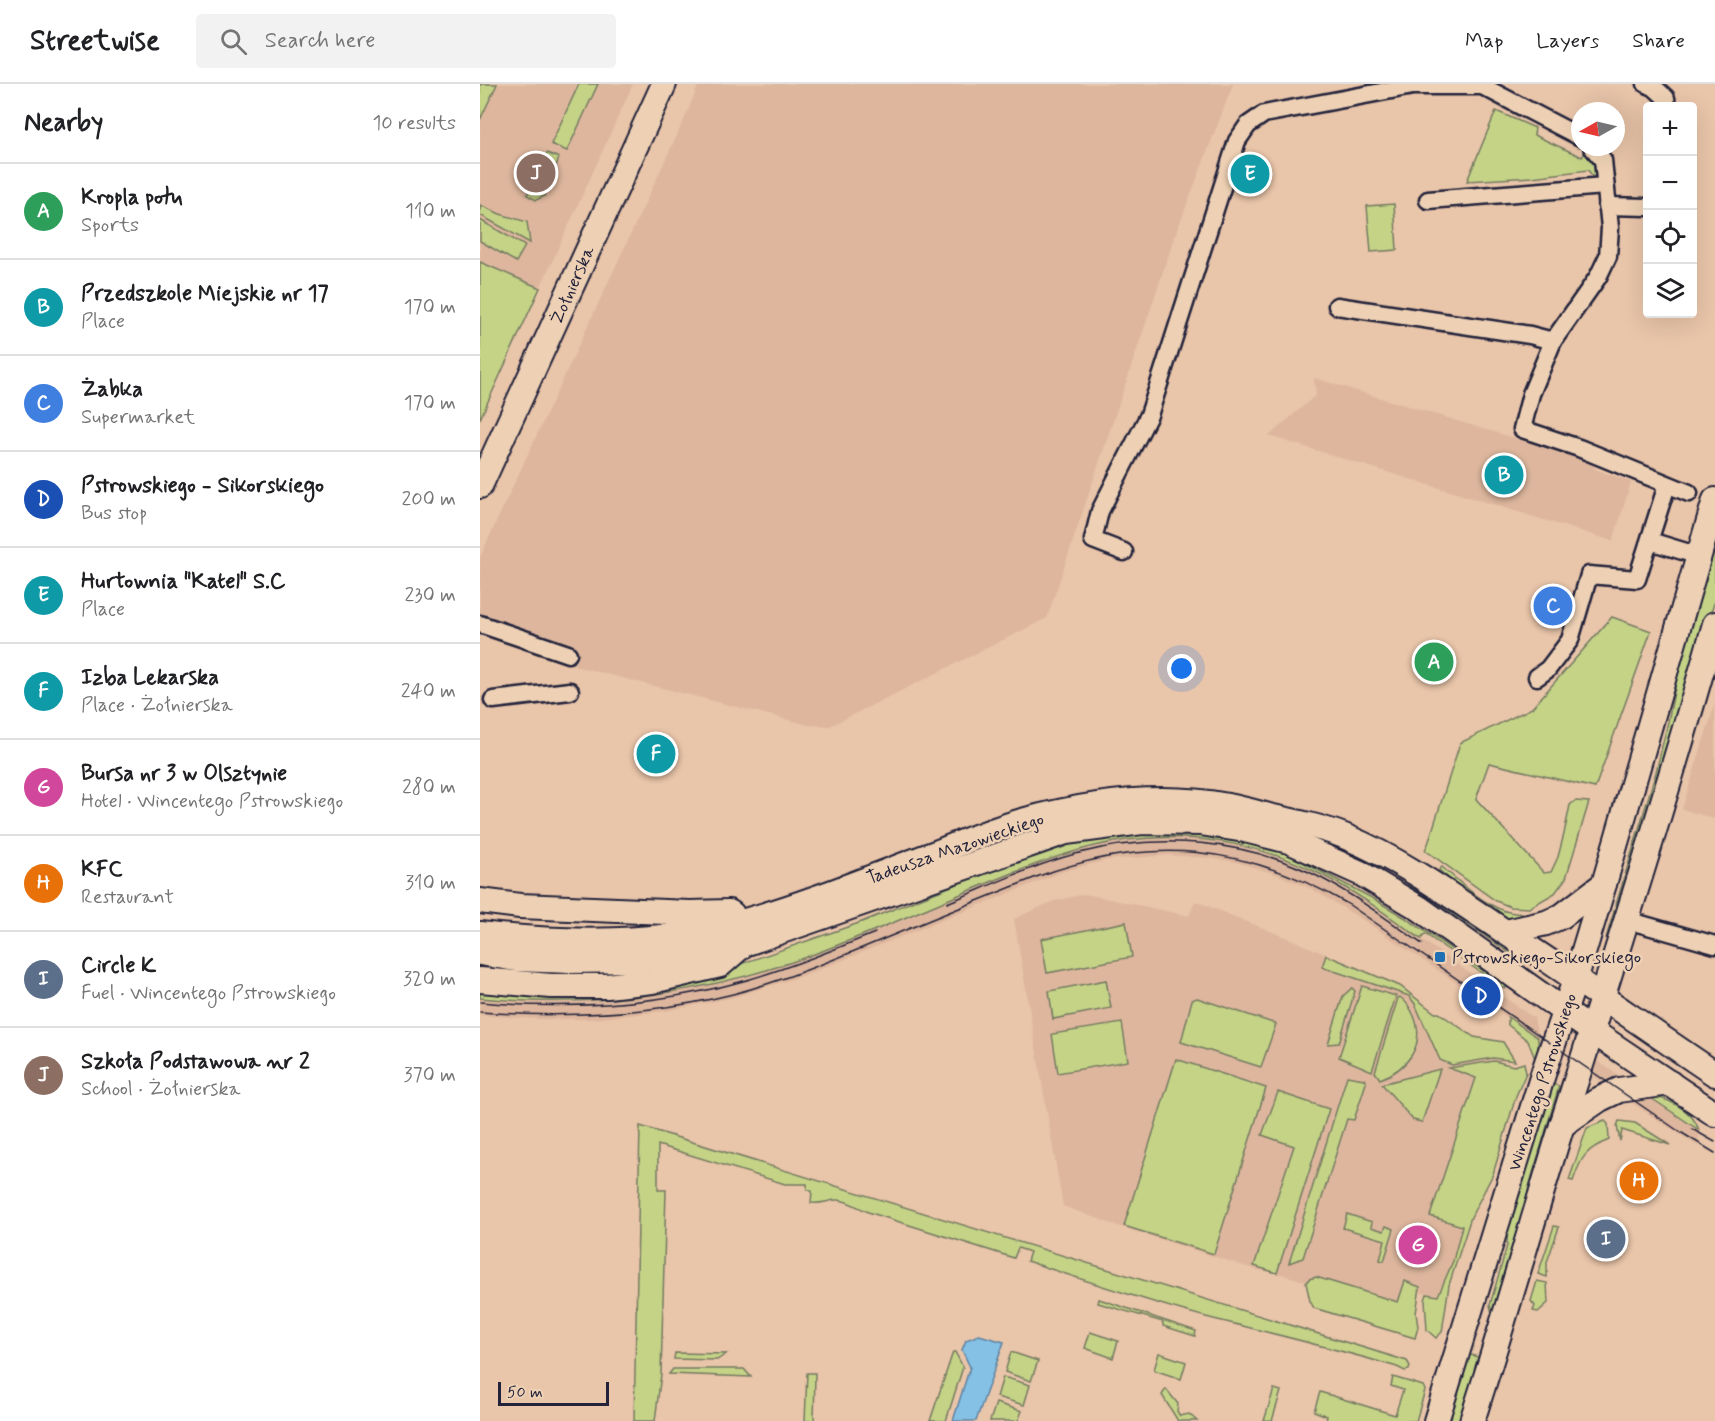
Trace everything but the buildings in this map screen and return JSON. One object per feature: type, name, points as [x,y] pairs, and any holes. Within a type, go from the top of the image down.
[{"type":"street","name":"Żołnierska","points":[[480,486],[664,84]]},
{"type":"street","points":[[1646,84],[1654,87],[1666,98],[1666,102]]},
{"type":"street","points":[[1124,552],[1093,540],[1100,511],[1149,415],[1237,141],[1248,125],[1264,114],[1280,110],[1413,86],[1482,85],[1571,132]]},
{"type":"street","points":[[1600,156],[1603,160],[1610,228],[1608,256],[1598,277],[1553,341],[1531,394],[1522,429],[1579,448],[1689,493]]},
{"type":"street","points":[[1428,200],[1605,186]]},
{"type":"street","points":[[1607,206],[1643,207]]},
{"type":"street","points":[[1337,306],[1530,335],[1553,341]]},
{"type":"street","points":[[1537,677],[1548,669],[1570,640],[1589,575],[1637,579],[1667,485]]},
{"type":"street","name":"Wincentego Pstrowskiego","points":[[1436,1421],[1540,1082],[1576,977],[1715,500]]},
{"type":"street","points":[[1650,541],[1699,556]]},
{"type":"street","points":[[480,624],[568,654]]},
{"type":"street","name":"Wincentego Pstrowskiego","points":[[1472,1421],[1627,920],[1715,624]]},
{"type":"street","points":[[493,700],[570,691]]},
{"type":"street","name":"Tadeusza Mazowieckiego","points":[[480,934],[565,942],[615,941],[688,933],[744,933],[844,887],[1022,821],[1109,804],[1173,801],[1225,805],[1313,826],[1380,853],[1431,882],[1576,977],[1715,1074]]},
{"type":"street","name":"Tadeusza Mazowieckiego","points":[[480,953],[516,959],[631,960],[744,933],[1066,832],[1142,822],[1200,823],[1245,830],[1288,842],[1360,873],[1419,908],[1564,1012],[1715,1114]]},
{"type":"street","points":[[1506,932],[1546,923],[1562,916],[1604,884]]},
{"type":"street","points":[[480,901],[520,906],[690,913],[729,912],[744,933],[720,965],[652,981],[607,986],[562,986],[480,980]]},
{"type":"street","points":[[1627,920],[1715,945]]},
{"type":"street","points":[[1562,1125],[1600,1099],[1619,1090],[1670,1083]]},
{"type":"shaded area","points":[[480,84],[633,84],[540,288],[480,262]]},
{"type":"shaded area","points":[[699,84],[1233,84],[1176,233],[1047,618],[830,726],[809,725],[575,666],[573,651],[480,615],[480,557]]},
{"type":"shaded area","points":[[1314,378],[1587,460],[1597,470],[1631,482],[1613,541],[1269,436],[1316,395]]},
{"type":"shaded area","points":[[1715,705],[1715,819],[1682,809]]},
{"type":"shaded area","points":[[1151,838],[1200,839],[1231,844],[1275,855],[1313,870],[1355,894],[1534,1018],[1538,1038],[1365,921],[1312,889],[1276,874],[1236,862],[1169,855],[1107,860],[1064,871],[808,974],[730,998],[665,1011],[591,1019],[540,1019],[480,1015],[480,998],[528,1002],[579,1002],[677,992],[749,975],[797,960],[1047,859],[1104,844]]},
{"type":"shaded area","points":[[1085,894],[1189,916],[1195,901],[1400,986],[1435,1013],[1439,1013],[1474,1037],[1503,1042],[1514,1057],[1500,1062],[1453,1261],[1437,1297],[1420,1292],[1416,1313],[1277,1273],[1257,1270],[1063,1206],[1014,919],[1054,901]]},
{"type":"shaded area","points":[[1594,1059],[1627,1081],[1609,1087],[1589,1072]]},
{"type":"shaded area","points":[[1645,1094],[1699,1130],[1698,1146],[1620,1095]]},
{"type":"green space","points":[[480,84],[497,84],[480,120]]},
{"type":"green space","points":[[579,84],[598,84],[567,151],[551,144]]},
{"type":"green space","points":[[1496,111],[1535,128],[1534,135],[1571,152],[1571,156],[1593,156],[1598,173],[1594,178],[1588,170],[1532,177],[1467,181]]},
{"type":"green space","points":[[547,153],[559,158],[545,196],[536,200],[527,195]]},
{"type":"green space","points":[[1394,204],[1397,250],[1371,252],[1367,206]]},
{"type":"green space","points":[[480,205],[527,222],[530,243],[480,215]]},
{"type":"green space","points":[[480,220],[525,246],[516,262],[480,241]]},
{"type":"green space","points":[[480,262],[540,288],[480,419]]},
{"type":"green space","points":[[1715,530],[1715,600],[1612,940],[1606,938],[1656,772],[1681,657]]},
{"type":"green space","points":[[1612,617],[1651,631],[1595,788],[1489,763],[1476,799],[1544,873],[1551,872],[1558,857],[1570,805],[1575,801],[1589,802],[1566,878],[1555,893],[1529,908],[1511,907],[1496,901],[1425,850],[1460,743],[1532,708]]},
{"type":"green space","points":[[1190,832],[1265,845],[1289,855],[1404,917],[1507,987],[1505,989],[1425,934],[1421,939],[1354,893],[1312,870],[1268,853],[1221,842],[1150,838],[1094,846],[1061,855],[821,952],[718,983],[679,991],[600,1000],[520,1001],[480,998],[480,988],[697,979],[859,923],[954,885],[1063,846],[1115,834]]},
{"type":"green space","points":[[1442,867],[1471,892],[1488,903],[1512,913],[1533,914],[1508,920],[1480,906],[1439,870]]},
{"type":"green space","points":[[1410,880],[1530,959],[1526,964],[1424,894],[1408,886]]},
{"type":"green space","points":[[1126,922],[1132,957],[1047,973],[1041,939]]},
{"type":"green space","points":[[1326,955],[1400,986],[1435,1013],[1439,1013],[1474,1037],[1503,1042],[1515,1061],[1493,1058],[1452,1065],[1440,1060],[1415,1004],[1409,996],[1322,967]]},
{"type":"green space","points":[[1106,980],[1111,1008],[1053,1019],[1049,991]]},
{"type":"green space","points":[[1362,986],[1396,996],[1372,1071],[1339,1057]]},
{"type":"green space","points":[[1352,988],[1355,991],[1339,1043],[1328,1044],[1343,996]]},
{"type":"green space","points":[[1400,997],[1409,1006],[1414,1016],[1418,1037],[1416,1046],[1406,1063],[1390,1075],[1380,1079],[1375,1072]]},
{"type":"green space","points":[[1197,998],[1276,1024],[1261,1067],[1181,1042],[1192,1000]]},
{"type":"green space","points":[[1508,1017],[1538,1038],[1536,1061],[1528,1041],[1508,1025]]},
{"type":"green space","points":[[1122,1023],[1128,1061],[1058,1073],[1052,1034]]},
{"type":"green space","points":[[1176,1059],[1266,1088],[1214,1254],[1124,1226]]},
{"type":"green space","points":[[1494,1061],[1514,1066],[1524,1063],[1526,1073],[1516,1096],[1493,1174],[1471,1217],[1449,1285],[1442,1332],[1436,1338],[1427,1330],[1425,1300],[1427,1294],[1438,1296],[1453,1261],[1462,1226],[1430,1216],[1476,1078],[1449,1068]]},
{"type":"green space","points":[[1440,1069],[1422,1122],[1413,1120],[1382,1084]]},
{"type":"green space","points":[[1347,1076],[1364,1079],[1366,1083],[1354,1120],[1347,1119],[1303,1258],[1289,1263]]},
{"type":"green space","points":[[1550,1083],[1559,1086],[1529,1187],[1520,1233],[1492,1313],[1490,1305],[1507,1246],[1508,1220]]},
{"type":"green space","points":[[1278,1092],[1329,1109],[1277,1273],[1254,1266],[1294,1146],[1262,1135]]},
{"type":"green space","points":[[1645,1094],[1677,1105],[1691,1116],[1699,1130]]},
{"type":"green space","points":[[1605,1121],[1608,1124],[1609,1140],[1585,1155],[1573,1181],[1569,1180],[1587,1128]]},
{"type":"green space","points":[[1619,1121],[1635,1123],[1670,1145],[1622,1130],[1620,1141],[1617,1126]]},
{"type":"green space","points":[[640,1126],[1407,1361],[1410,1366],[1409,1370],[1405,1371],[1350,1353],[1139,1298],[1027,1261],[1030,1252],[1018,1248],[1014,1258],[868,1212],[844,1201],[811,1203],[812,1191],[807,1190],[807,1184],[785,1184],[658,1145],[658,1190],[666,1190],[661,1374],[655,1421],[634,1421]]},
{"type":"green space","points":[[1347,1214],[1372,1222],[1371,1227],[1384,1231],[1386,1226],[1394,1229],[1384,1261],[1380,1260],[1385,1240],[1343,1228]]},
{"type":"green space","points":[[1554,1226],[1559,1227],[1547,1262],[1547,1277],[1538,1274]]},
{"type":"green space","points":[[1316,1277],[1398,1302],[1405,1281],[1420,1287],[1416,1313],[1418,1327],[1415,1338],[1314,1308],[1306,1283],[1309,1279]]},
{"type":"green space","points":[[1537,1281],[1547,1283],[1548,1303],[1538,1312],[1533,1311],[1535,1306],[1531,1301]]},
{"type":"green space","points":[[1099,1299],[1196,1331],[1195,1336],[1163,1326],[1163,1322],[1098,1303]]},
{"type":"green space","points":[[1090,1332],[1118,1341],[1113,1358],[1085,1348]]},
{"type":"green space","points":[[953,1352],[963,1367],[946,1421],[930,1421]]},
{"type":"green space","points":[[1011,1352],[1038,1361],[1031,1381],[1005,1372]]},
{"type":"green space","points":[[675,1353],[726,1354],[717,1360],[674,1359]]},
{"type":"green space","points":[[1159,1353],[1186,1362],[1181,1379],[1154,1370]]},
{"type":"green space","points":[[1468,1354],[1481,1358],[1461,1421],[1448,1421]]},
{"type":"green space","points":[[673,1369],[744,1369],[751,1377],[669,1374]]},
{"type":"green space","points":[[807,1373],[815,1373],[814,1421],[805,1421]]},
{"type":"green space","points":[[1003,1377],[1030,1385],[1024,1405],[997,1397]]},
{"type":"green space","points":[[1393,1377],[1423,1386],[1425,1390],[1416,1421],[1326,1421],[1327,1416],[1314,1411],[1320,1392],[1395,1415],[1403,1390],[1391,1386]]},
{"type":"green space","points":[[1166,1389],[1178,1404],[1177,1411],[1180,1416],[1189,1414],[1197,1421],[1178,1421],[1162,1395]]},
{"type":"green space","points":[[1274,1389],[1281,1391],[1272,1421],[1264,1421]]},
{"type":"green space","points":[[996,1403],[1022,1411],[1018,1421],[990,1421]]},
{"type":"water","points":[[979,1335],[1004,1342],[976,1421],[953,1421],[970,1367],[962,1350],[966,1340]]},
{"type":"tram line","points":[[947,903],[1026,870],[1075,854],[1138,843],[1201,843],[1264,855],[1323,879],[1422,944]]},
{"type":"tram line","points":[[480,1012],[544,1015],[607,1013],[639,1011],[702,1001],[751,989],[805,971],[1039,876],[1080,863],[1120,855],[1159,851],[1197,852],[1235,858],[1272,869],[1310,884],[1348,904],[1677,1130],[1715,1153]]},
{"type":"tram line","points":[[480,1002],[581,1005],[681,995],[763,975],[875,933]]},
{"type":"tram line","points":[[1692,1129],[1715,1142]]},
{"type":"place","name":"Szkoła Podstawowa nr 2","points":[[536,173]]},
{"type":"place","name":"Hurtownia \"Katel\" S.C","points":[[1250,174]]},
{"type":"place","name":"Przedszkole Miejskie nr 17","points":[[1504,475]]},
{"type":"place","name":"Żabka","points":[[1553,606]]},
{"type":"place","name":"Kropla potu","points":[[1434,662]]},
{"type":"place","name":"Izba Lekarska","points":[[656,754]]},
{"type":"place","name":"Pstrowskiego-Sikorskiego","points":[[1440,957]]},
{"type":"place","name":"Pstrowskiego - Sikorskiego","points":[[1481,996]]},
{"type":"place","name":"KFC","points":[[1639,1181]]},
{"type":"place","name":"Circle K","points":[[1606,1239]]},
{"type":"place","name":"Bursa nr 3 w Olsztynie","points":[[1418,1245]]}]
